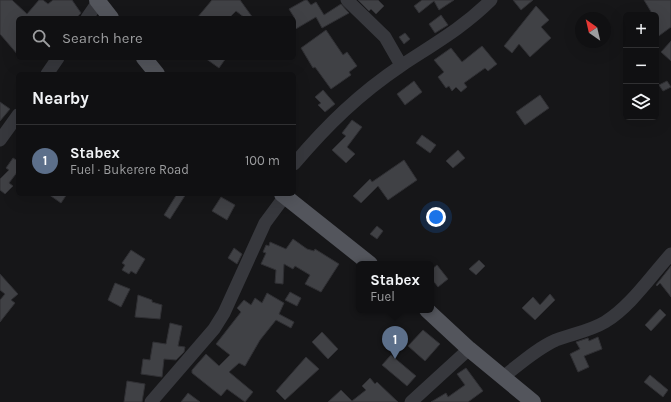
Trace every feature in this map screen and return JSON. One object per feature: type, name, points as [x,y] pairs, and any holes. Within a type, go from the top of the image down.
[{"type":"main road","points":[[97,1],[109,16]]},
{"type":"main road","points":[[146,60],[155,72]]},
{"type":"main road","points":[[285,196],[366,261]]},
{"type":"main road","points":[[430,313],[469,349],[533,402]]},
{"type":"street","points":[[347,0],[385,37],[402,65]]},
{"type":"street","points":[[296,162],[338,114],[402,65],[472,19],[491,0]]},
{"type":"street","points":[[88,16],[97,1]]},
{"type":"street","points":[[48,72],[57,60]]},
{"type":"street","points":[[0,140],[16,118]]},
{"type":"street","points":[[151,402],[214,329],[224,313],[265,223],[283,196]]},
{"type":"street","points":[[503,377],[534,353],[556,341],[592,328],[606,321],[626,304],[671,254]]},
{"type":"street","points":[[411,402],[469,349]]},
{"type":"building","points":[[0,0],[12,0],[27,14],[39,0],[43,0],[48,4],[53,0],[72,0],[81,13],[78,16],[16,16],[16,53],[0,34]]},
{"type":"building","points":[[212,0],[240,0],[252,16],[242,16],[236,11],[231,16],[199,16]]},
{"type":"building","points":[[307,0],[311,5],[316,2],[324,15],[341,4],[349,13],[322,28],[316,17],[296,29],[296,16],[293,16],[289,9]]},
{"type":"building","points":[[358,0],[378,0],[384,6],[376,14],[371,9],[369,11]]},
{"type":"building","points":[[422,0],[454,0],[439,10],[434,1],[419,13],[414,6]]},
{"type":"building","points":[[513,0],[533,0],[521,10]]},
{"type":"building","points":[[644,0],[671,0],[671,27],[659,36],[659,12],[651,12]]},
{"type":"building","points":[[536,6],[549,20],[541,27],[551,38],[530,57],[519,44],[512,53],[504,46]]},
{"type":"building","points":[[441,15],[448,25],[435,33],[429,24]]},
{"type":"building","points":[[326,30],[343,55],[347,52],[357,66],[349,72],[351,75],[331,89],[315,67],[313,68],[301,48]]},
{"type":"building","points":[[405,33],[410,39],[404,44],[399,37]]},
{"type":"building","points":[[671,41],[671,61],[661,52]]},
{"type":"building","points":[[482,46],[497,64],[488,71],[485,68],[464,83],[467,87],[461,92],[456,87],[452,91],[449,86],[446,88],[438,77],[444,72],[434,60],[451,48],[462,62]]},
{"type":"building","points":[[208,60],[225,60],[219,68]]},
{"type":"building","points":[[414,81],[422,92],[405,105],[397,94]]},
{"type":"building","points":[[667,81],[671,87],[663,91],[659,85]]},
{"type":"building","points":[[323,90],[335,104],[325,112],[318,105],[321,103],[315,97]]},
{"type":"building","points":[[540,95],[549,108],[525,125],[516,112]]},
{"type":"building","points":[[0,102],[10,109],[0,121]]},
{"type":"building","points":[[352,120],[362,127],[347,147],[355,154],[346,163],[332,150],[346,136],[342,133]]},
{"type":"building","points":[[422,135],[436,145],[430,153],[416,143]]},
{"type":"building","points":[[458,150],[465,158],[453,168],[446,161]]},
{"type":"building","points":[[13,158],[16,160],[16,174],[9,183],[13,186],[5,194],[0,190],[0,179],[9,170],[6,168]]},
{"type":"building","points":[[404,160],[417,180],[388,200],[378,186],[361,203],[353,196],[370,179],[372,182]]},
{"type":"building","points":[[51,196],[66,196],[61,203]]},
{"type":"building","points":[[176,196],[185,196],[170,219],[164,215]]},
{"type":"building","points":[[221,197],[235,205],[227,220],[212,211]]},
{"type":"building","points":[[377,226],[383,231],[377,239],[370,234]]},
{"type":"building","points":[[293,239],[307,249],[314,251],[315,249],[339,264],[321,292],[305,284],[310,275],[295,266],[293,269],[284,264],[283,284],[275,283],[276,270],[261,264],[266,253],[263,252],[266,245],[269,246],[270,242],[286,249]]},
{"type":"building","points":[[234,248],[242,254],[237,264],[228,258]]},
{"type":"building","points":[[131,250],[145,259],[136,274],[131,271],[129,274],[122,270],[125,265],[122,263]]},
{"type":"building","points":[[479,260],[485,266],[476,275],[469,269]]},
{"type":"building","points":[[437,265],[448,279],[438,287],[434,282],[434,268]]},
{"type":"building","points":[[671,266],[671,297],[660,283],[657,286],[656,285]]},
{"type":"building","points":[[0,274],[18,294],[11,300],[15,303],[0,322],[0,300],[5,294],[0,290]]},
{"type":"building","points":[[115,283],[130,289],[121,307],[108,300]]},
{"type":"building","points":[[290,292],[301,298],[297,306],[285,300]]},
{"type":"building","points":[[267,293],[284,303],[279,314],[294,322],[291,328],[276,320],[260,340],[245,366],[239,363],[229,372],[253,392],[245,402],[227,389],[221,396],[192,373],[192,370],[206,354],[219,366],[230,355],[216,344],[241,312],[237,308],[244,300],[251,305],[255,298],[262,303]]},
{"type":"building","points":[[550,294],[555,300],[535,320],[522,308],[533,297],[540,305]]},
{"type":"building","points":[[138,295],[162,305],[160,319],[135,317]]},
{"type":"building","points":[[660,309],[666,315],[651,331],[645,325]]},
{"type":"building","points":[[170,323],[182,326],[178,346],[185,347],[184,352],[176,360],[164,359],[162,377],[141,374],[143,359],[150,360],[153,342],[166,344]]},
{"type":"building","points":[[423,330],[440,344],[425,361],[408,346]]},
{"type":"building","points":[[322,332],[338,349],[328,359],[312,342]]},
{"type":"building","points":[[598,337],[602,349],[584,356],[589,367],[578,372],[570,354],[580,349],[576,342],[588,338],[589,341]]},
{"type":"building","points":[[391,355],[416,376],[407,386],[382,365]]},
{"type":"building","points":[[306,357],[319,369],[285,400],[276,391]]},
{"type":"building","points":[[466,368],[483,391],[468,402],[431,402],[446,393],[448,397],[465,385],[457,374]]},
{"type":"building","points":[[650,375],[668,390],[663,397],[644,382]]},
{"type":"building","points":[[370,378],[375,384],[377,382],[398,402],[328,402],[341,390],[352,401],[366,390],[362,386]]},
{"type":"building","points":[[127,381],[145,384],[142,402],[124,402]]},
{"type":"building","points":[[188,393],[200,402],[181,402]]},
{"type":"place","name":"Stabex","points":[[395,359]]}]
